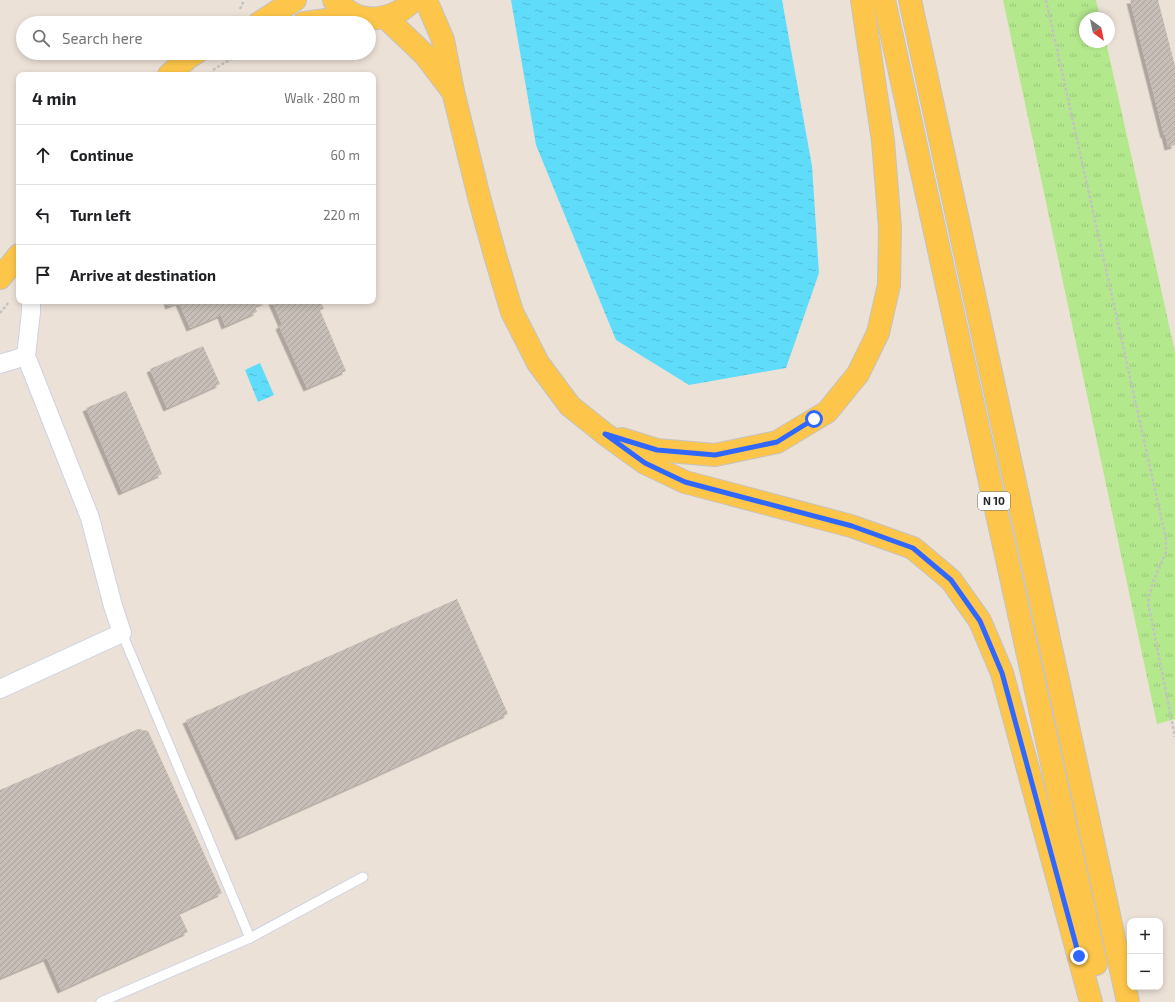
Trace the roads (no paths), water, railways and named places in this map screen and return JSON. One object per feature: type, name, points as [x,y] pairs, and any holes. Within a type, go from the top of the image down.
[{"type":"main road","points":[[258,16],[295,0]]},
{"type":"main road","points":[[334,0],[356,16]]},
{"type":"main road","points":[[376,18],[384,17],[398,12],[410,4],[413,0]]},
{"type":"main road","points":[[424,0],[428,5],[443,40],[453,91],[493,248],[512,312],[538,363],[570,406],[645,463],[685,482],[852,526],[913,548],[951,580],[980,621],[1002,673],[1091,1002]]},
{"type":"main road","points":[[605,434],[657,450],[715,455],[777,442],[827,412],[858,374],[878,333],[889,285],[890,228],[883,141],[862,0]]},
{"type":"main road","name":"N 10","points":[[884,0],[1105,1002]]},
{"type":"main road","name":"N 10","points":[[910,0],[1128,1002]]},
{"type":"main road","points":[[384,17],[425,55],[453,91]]},
{"type":"main road","points":[[172,72],[186,60]]},
{"type":"street","points":[[0,689],[122,633],[113,606],[90,518],[26,356],[31,304]]},
{"type":"street","points":[[0,364],[26,356]]},
{"type":"lane","points":[[122,633],[250,938]]},
{"type":"lane","points":[[101,1002],[250,938],[363,877]]},
{"type":"water","points":[[511,0],[782,0],[812,166],[819,273],[786,368],[689,385],[616,340],[536,145]]},
{"type":"water","points":[[260,363],[274,395],[258,402],[245,370]]}]
